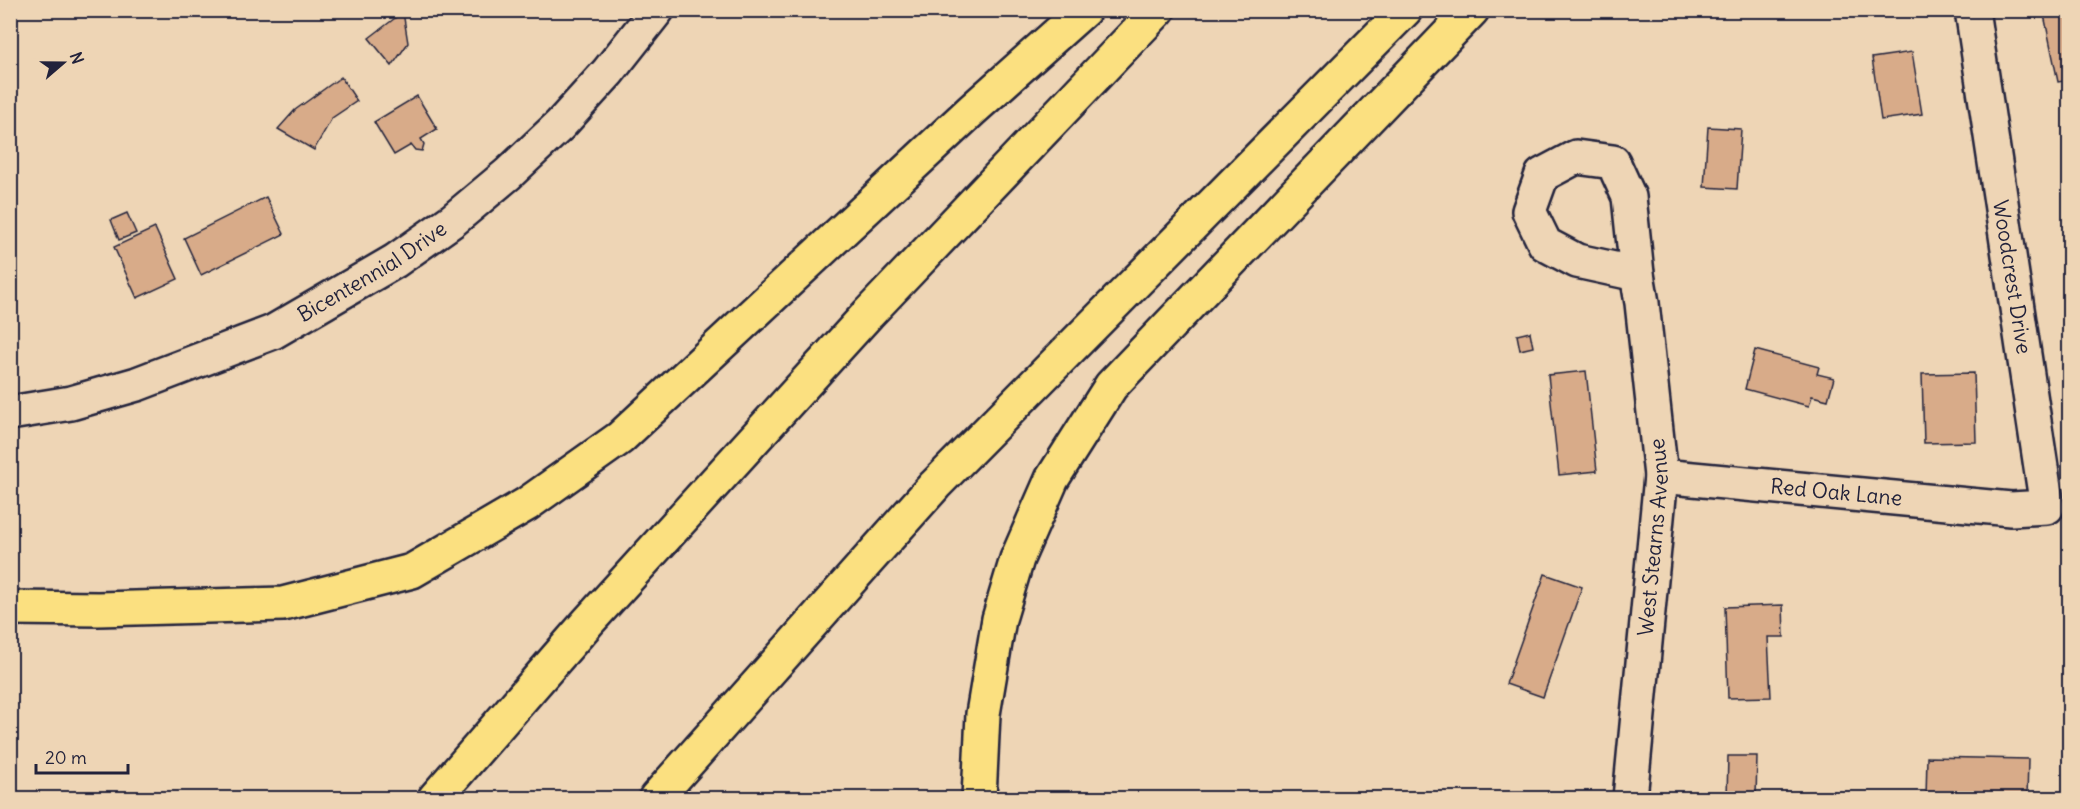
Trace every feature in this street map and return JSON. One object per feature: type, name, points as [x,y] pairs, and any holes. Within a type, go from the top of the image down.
[{"type":"highway","points":[[10,608],[98,609],[283,604],[412,571],[527,504],[621,438],[963,118],[1084,10]]},
{"type":"highway","points":[[435,798],[588,622],[868,314],[1158,10]]},
{"type":"highway","points":[[656,798],[935,485],[1405,10]]},
{"type":"highway","points":[[979,798],[983,714],[999,619],[1017,559],[1052,479],[1111,386],[1472,10]]},
{"type":"street","name":"Bicentennial Drive","points":[[10,413],[71,404],[126,387],[273,332],[395,261],[471,205],[553,132],[608,72],[657,10]]},
{"type":"street","name":"Woodcrest Drive","points":[[1972,10],[2047,507],[2011,509]]},
{"type":"street","name":"West Stearns Avenue","points":[[1630,798],[1661,476],[1638,274]]},
{"type":"street","name":"Red Oak Lane","points":[[1661,476],[2011,509]]},
{"type":"building","points":[[2043,10],[2070,10],[2070,80],[2058,82]]},
{"type":"building","points":[[403,12],[408,43],[392,66],[369,38]]},
{"type":"building","points":[[1912,52],[1922,114],[1881,120],[1872,58]]},
{"type":"building","points":[[341,77],[357,101],[332,118],[314,150],[278,129],[295,110]]},
{"type":"building","points":[[417,96],[437,129],[421,139],[424,144],[422,151],[415,150],[411,145],[394,155],[374,122]]},
{"type":"building","points":[[1708,127],[1741,129],[1737,189],[1704,187]]},
{"type":"building","points":[[266,197],[284,234],[201,275],[184,238]]},
{"type":"building","points":[[127,213],[136,233],[119,240],[111,220]]},
{"type":"building","points":[[155,228],[178,279],[137,298],[114,247]]},
{"type":"building","points":[[1530,332],[1533,347],[1520,350],[1517,335]]},
{"type":"building","points":[[1755,350],[1819,367],[1817,374],[1834,378],[1828,400],[1812,396],[1809,406],[1745,389]]},
{"type":"building","points":[[1586,371],[1597,471],[1559,475],[1548,375]]},
{"type":"building","points":[[1974,373],[1976,442],[1924,443],[1922,374]]},
{"type":"building","points":[[1545,574],[1582,587],[1543,697],[1506,684]]},
{"type":"building","points":[[1783,605],[1784,637],[1768,637],[1771,697],[1728,698],[1725,607]]},
{"type":"building","points":[[1728,756],[1757,756],[1756,798],[1727,798]]},
{"type":"building","points":[[1927,757],[2028,759],[2027,798],[1926,798]]}]
